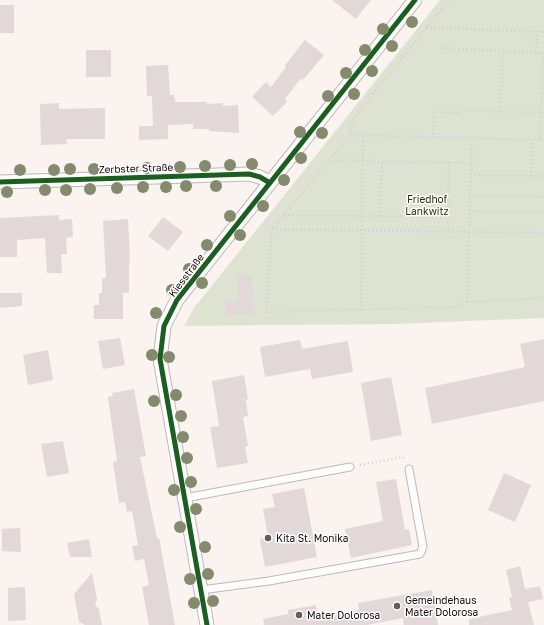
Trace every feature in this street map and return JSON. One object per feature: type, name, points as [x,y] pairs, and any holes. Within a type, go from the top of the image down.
[{"type":"street","name":"Kiesstraße","points":[[207,625],[160,359],[164,326],[177,300],[415,0]]},
{"type":"street","name":"Zerbster Straße","points":[[0,182],[249,174],[260,177],[270,183]]},
{"type":"lane","points":[[185,498],[350,467]]},
{"type":"lane","points":[[201,590],[269,581],[420,554],[423,547],[409,469]]},
{"type":"path","points":[[449,0],[353,119],[350,135],[272,229],[266,312],[456,307],[467,302],[544,298]]},
{"type":"path","points":[[427,27],[544,32]]},
{"type":"path","points":[[536,53],[537,31]]},
{"type":"path","points":[[444,48],[544,54],[540,140]]},
{"type":"path","points":[[500,111],[503,51]]},
{"type":"path","points":[[433,138],[434,112],[456,113],[463,110],[542,113]]},
{"type":"path","points":[[350,135],[544,140]]},
{"type":"path","points":[[361,310],[363,136]]},
{"type":"path","points":[[467,302],[469,196],[472,139]]},
{"type":"path","points":[[531,176],[532,140]]},
{"type":"path","points":[[330,160],[471,163]]},
{"type":"path","points":[[380,216],[382,161]]},
{"type":"path","points":[[448,231],[449,162]]},
{"type":"path","points":[[471,175],[544,176]]},
{"type":"path","points":[[469,196],[544,197]]},
{"type":"path","points":[[469,211],[544,212]]},
{"type":"path","points":[[284,214],[448,217]]},
{"type":"path","points":[[272,229],[544,233]]},
{"type":"path","points":[[350,467],[403,457],[409,469]]},
{"type":"green space","name":"Friedhof Lankwitz","points":[[440,0],[544,0],[544,318],[394,324],[184,326],[194,308]]},
{"type":"building","points":[[332,0],[371,0],[356,19]]},
{"type":"building","points":[[0,5],[14,5],[14,33],[0,33]]},
{"type":"building","points":[[305,40],[324,55],[303,80],[301,78],[285,99],[287,102],[273,116],[252,97],[266,82],[271,87],[286,67],[285,65]]},
{"type":"building","points":[[86,50],[111,50],[111,77],[86,77]]},
{"type":"building","points":[[168,65],[170,95],[174,95],[175,102],[207,102],[207,104],[223,103],[223,106],[238,105],[239,133],[209,131],[209,129],[193,129],[193,124],[168,125],[168,139],[139,140],[139,126],[153,126],[152,96],[147,96],[146,66]]},
{"type":"building","points":[[59,103],[59,109],[105,108],[105,139],[66,139],[67,144],[41,145],[40,104]]},
{"type":"building","points":[[59,215],[59,220],[72,219],[73,237],[66,238],[67,254],[61,254],[62,273],[47,273],[45,238],[17,240],[17,257],[0,257],[0,218]]},
{"type":"building","points":[[163,217],[183,232],[168,251],[148,236]]},
{"type":"building","points":[[128,219],[130,263],[129,293],[123,293],[123,319],[94,319],[94,305],[99,305],[99,293],[102,293],[102,278],[106,278],[103,221]]},
{"type":"building","points":[[238,275],[252,275],[253,314],[226,314],[225,301],[238,301]]},
{"type":"building","points":[[0,293],[22,293],[22,306],[0,308]]},
{"type":"building","points":[[120,338],[125,365],[103,369],[98,341]]},
{"type":"building","points":[[544,339],[544,401],[432,424],[425,388],[525,367],[520,344]]},
{"type":"building","points":[[300,340],[302,349],[348,341],[353,372],[312,379],[310,369],[265,377],[260,347]]},
{"type":"building","points":[[48,350],[53,380],[28,385],[23,355]]},
{"type":"building","points":[[244,375],[248,399],[246,400],[248,416],[243,417],[248,446],[245,447],[248,463],[217,468],[210,427],[219,426],[212,381]]},
{"type":"building","points":[[391,377],[402,435],[371,441],[361,383]]},
{"type":"building","points":[[134,389],[146,456],[140,457],[157,538],[159,538],[175,625],[149,625],[142,587],[149,585],[144,559],[135,561],[132,546],[138,545],[132,511],[127,512],[125,502],[119,503],[113,462],[117,461],[108,397],[113,396],[112,393]]},
{"type":"building","points":[[63,441],[69,473],[47,477],[41,444]]},
{"type":"building","points":[[504,473],[531,485],[515,522],[488,510]]},
{"type":"building","points":[[396,479],[405,530],[409,529],[412,545],[351,558],[345,529],[383,521],[376,482]]},
{"type":"building","points":[[304,488],[317,557],[265,567],[260,539],[268,537],[263,509],[275,507],[272,494]]},
{"type":"building","points":[[20,528],[21,552],[2,551],[2,529]]},
{"type":"building","points":[[89,539],[92,557],[70,557],[67,543]]},
{"type":"building","points":[[520,566],[525,589],[540,586],[543,599],[528,602],[534,625],[469,625],[469,619],[512,610],[509,598],[512,597],[506,570]]},
{"type":"building","points":[[92,573],[97,599],[95,605],[99,609],[102,625],[85,625],[79,622],[74,594]]},
{"type":"building","points":[[25,587],[26,620],[8,621],[8,588]]},
{"type":"building","name":"Gemeindehaus Mater Dolorosa","points":[[432,590],[438,625],[404,625],[403,618],[367,625],[264,625],[263,619],[288,614],[288,610],[316,605],[318,617],[359,610],[358,603]]},
{"type":"cycle path","points":[[207,625],[160,359],[164,326],[177,300],[415,0]]},
{"type":"cycle path","points":[[0,182],[249,174],[260,177],[270,183]]},
{"type":"place","name":"Kita St. Monika","points":[[268,538]]},
{"type":"place","name":"Gemeindehaus Mater Dolorosa","points":[[397,606]]},
{"type":"place","name":"Mater Dolorosa","points":[[299,615]]}]
